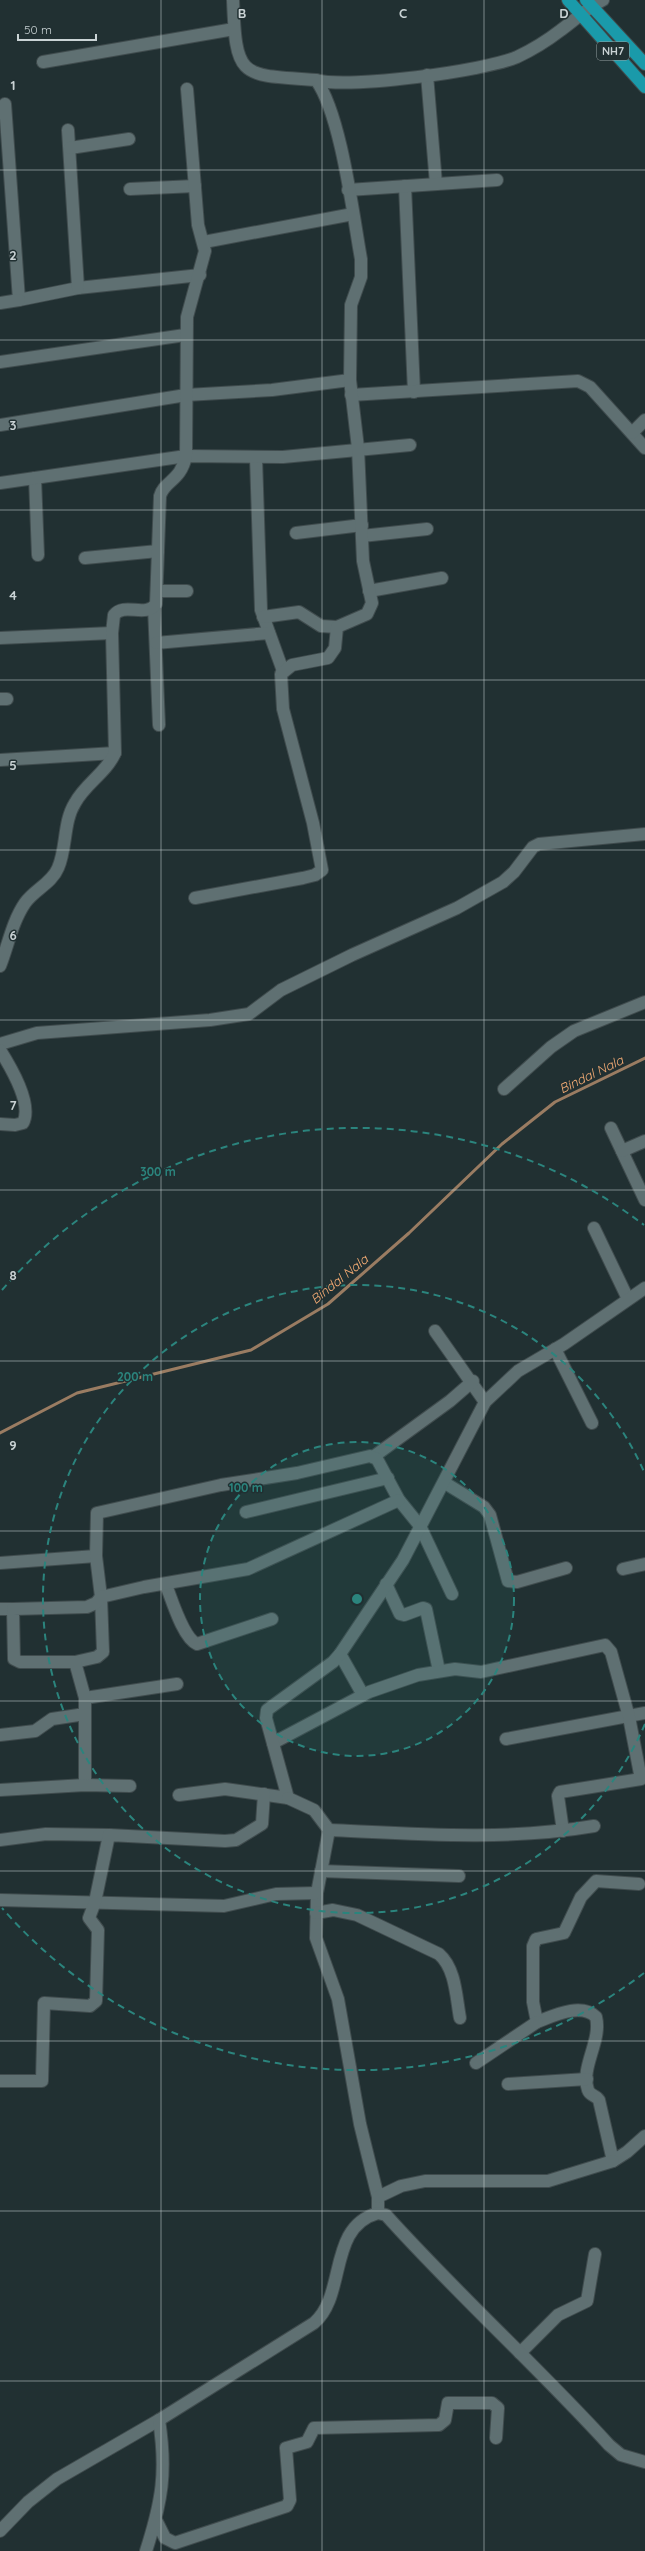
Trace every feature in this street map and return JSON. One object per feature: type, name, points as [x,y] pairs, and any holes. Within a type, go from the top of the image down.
[{"type":"highway","name":"NH7","points":[[568,0],[580,16],[645,87]]},
{"type":"highway","name":"NH7","points":[[589,3],[645,64]]},
{"type":"street","points":[[233,0],[234,29],[239,58],[251,71],[263,77],[316,80],[328,83],[348,84],[427,75],[498,63],[517,57],[559,32],[580,16],[589,3],[603,0]]},
{"type":"street","points":[[44,62],[234,29]]},
{"type":"street","points":[[427,75],[436,184]]},
{"type":"street","points":[[264,617],[299,612],[321,626],[337,627],[370,611],[372,603],[363,561],[358,448],[350,380],[351,305],[362,270],[340,147],[324,90],[316,80]]},
{"type":"street","points":[[159,725],[154,607],[156,604],[158,591],[160,496],[164,488],[179,475],[186,456],[185,335],[188,309],[204,262],[204,242],[198,225],[187,89]]},
{"type":"street","points":[[5,104],[4,128],[6,197],[19,300]]},
{"type":"street","points":[[68,130],[78,288]]},
{"type":"street","points":[[70,148],[129,140]]},
{"type":"street","points":[[348,190],[497,180]]},
{"type":"street","points":[[130,190],[195,186]]},
{"type":"street","points":[[404,186],[414,392]]},
{"type":"street","points":[[204,242],[353,214]]},
{"type":"street","points":[[0,303],[78,288],[200,275]]},
{"type":"street","points":[[0,362],[185,335]]},
{"type":"street","points":[[0,425],[186,395],[272,390],[350,380]]},
{"type":"street","points":[[351,396],[578,380],[590,387],[645,448]]},
{"type":"street","points":[[632,433],[645,420]]},
{"type":"street","points":[[0,483],[186,456],[256,458],[358,448],[410,445]]},
{"type":"street","points":[[256,458],[258,542],[264,617],[283,671]]},
{"type":"street","points":[[35,478],[38,555]]},
{"type":"street","points":[[296,533],[427,529]]},
{"type":"street","points":[[85,558],[158,551]]},
{"type":"street","points":[[369,591],[442,578]]},
{"type":"street","points":[[158,591],[187,591]]},
{"type":"street","points":[[0,966],[22,908],[32,895],[53,876],[59,866],[73,806],[81,793],[107,766],[115,753],[112,633],[114,615],[117,611],[144,610],[154,607]]},
{"type":"street","points":[[195,898],[304,878],[315,875],[322,870],[313,823],[283,709],[280,678],[283,671],[299,663],[328,658],[335,648],[337,627]]},
{"type":"street","points":[[0,638],[112,633]]},
{"type":"street","points":[[156,643],[269,633]]},
{"type":"street","points":[[0,760],[115,753]]},
{"type":"street","points":[[0,1044],[30,1034],[210,1020],[248,1014],[281,990],[352,954],[457,908],[503,882],[514,872],[533,847],[539,844],[645,834]]},
{"type":"street","points":[[504,1089],[551,1046],[574,1031],[645,1002]]},
{"type":"street","points":[[0,1050],[17,1076],[25,1116],[23,1123],[19,1125],[0,1124]]},
{"type":"street","points":[[611,1128],[645,1200]]},
{"type":"street","points":[[622,1151],[645,1141]]},
{"type":"street","points":[[594,1228],[628,1299]]},
{"type":"street","points":[[288,1798],[266,1718],[267,1710],[333,1662],[340,1654],[403,1560],[420,1526],[445,1483],[486,1402],[518,1370],[555,1349],[645,1288]]},
{"type":"street","points":[[435,1331],[486,1402]]},
{"type":"street","points":[[555,1349],[592,1423]]},
{"type":"street","points":[[13,1608],[14,1659],[20,1662],[75,1662],[97,1657],[103,1652],[102,1597],[96,1556],[95,1520],[97,1513],[100,1511],[221,1485],[297,1473],[373,1457],[450,1401],[473,1382]]},
{"type":"street","points":[[373,1457],[388,1478],[399,1500],[420,1526],[452,1594]]},
{"type":"street","points":[[246,1512],[388,1478]]},
{"type":"street","points":[[445,1483],[484,1507],[490,1515],[508,1581],[517,1582],[566,1568]]},
{"type":"street","points":[[0,1609],[87,1608],[96,1604],[102,1597],[144,1587],[166,1585],[257,1566],[277,1558],[308,1540],[399,1500]]},
{"type":"street","points":[[0,1563],[96,1556]]},
{"type":"street","points":[[623,1569],[645,1564]]},
{"type":"street","points":[[386,1584],[400,1614],[404,1615],[423,1608],[426,1610],[439,1671]]},
{"type":"street","points":[[166,1585],[183,1628],[191,1640],[197,1644],[272,1619]]},
{"type":"street","points":[[272,1743],[363,1695],[418,1675],[455,1669],[481,1672],[605,1645],[611,1652],[629,1717],[641,1779],[560,1792],[558,1796],[563,1831]]},
{"type":"street","points":[[340,1654],[363,1695]]},
{"type":"street","points":[[75,1662],[86,1698],[84,1785]]},
{"type":"street","points":[[86,1698],[177,1684]]},
{"type":"street","points":[[506,1739],[645,1713]]},
{"type":"street","points":[[0,1735],[35,1731],[52,1719],[85,1714]]},
{"type":"street","points":[[0,1790],[84,1785],[130,1786]]},
{"type":"street","points":[[179,1795],[225,1789],[288,1798],[314,1810],[329,1830],[317,1893],[316,1938],[338,1999],[360,2124],[378,2197],[378,2213]]},
{"type":"street","points":[[0,1840],[46,1834],[109,1835],[225,1841],[236,1840],[262,1824],[264,1794]]},
{"type":"street","points":[[329,1830],[484,1836],[563,1831],[594,1826]]},
{"type":"street","points":[[0,2081],[42,2081],[44,2003],[90,2006],[96,2001],[98,1930],[89,1918],[95,1902],[109,1835]]},
{"type":"street","points":[[322,1872],[459,1876]]},
{"type":"street","points":[[537,2022],[533,2002],[533,1946],[536,1939],[562,1935],[581,1897],[596,1881],[639,1884]]},
{"type":"street","points":[[0,1900],[224,1906],[287,1893],[317,1893]]},
{"type":"street","points":[[316,1913],[333,1910],[357,1915],[439,1954],[448,1964],[452,1975],[460,2018]]},
{"type":"street","points":[[476,2063],[537,2022],[568,2012],[581,2011],[596,2016],[596,2037],[587,2079],[588,2091],[599,2100],[613,2161]]},
{"type":"street","points":[[508,2084],[587,2079]]},
{"type":"street","points":[[378,2197],[401,2186],[425,2181],[548,2181],[613,2161],[627,2152],[645,2136]]},
{"type":"street","points":[[0,2531],[28,2502],[57,2479],[159,2420],[322,2316],[329,2305],[346,2240],[363,2220],[378,2213],[386,2216],[431,2266],[520,2353],[616,2451],[645,2462]]},
{"type":"street","points":[[520,2353],[558,2315],[587,2300],[595,2254]]},
{"type":"street","points":[[156,2520],[165,2538],[172,2543],[175,2543],[287,2506],[290,2500],[286,2448],[307,2442],[314,2428],[439,2424],[445,2420],[448,2402],[492,2403],[498,2408],[496,2438]]},
{"type":"street","points":[[146,2551],[156,2520],[164,2476],[163,2448],[159,2420]]},
{"type":"waterway","name":"Bindal Nala","points":[[0,1433],[77,1393],[251,1350],[328,1304],[409,1233],[502,1144],[555,1102],[645,1058]]}]
